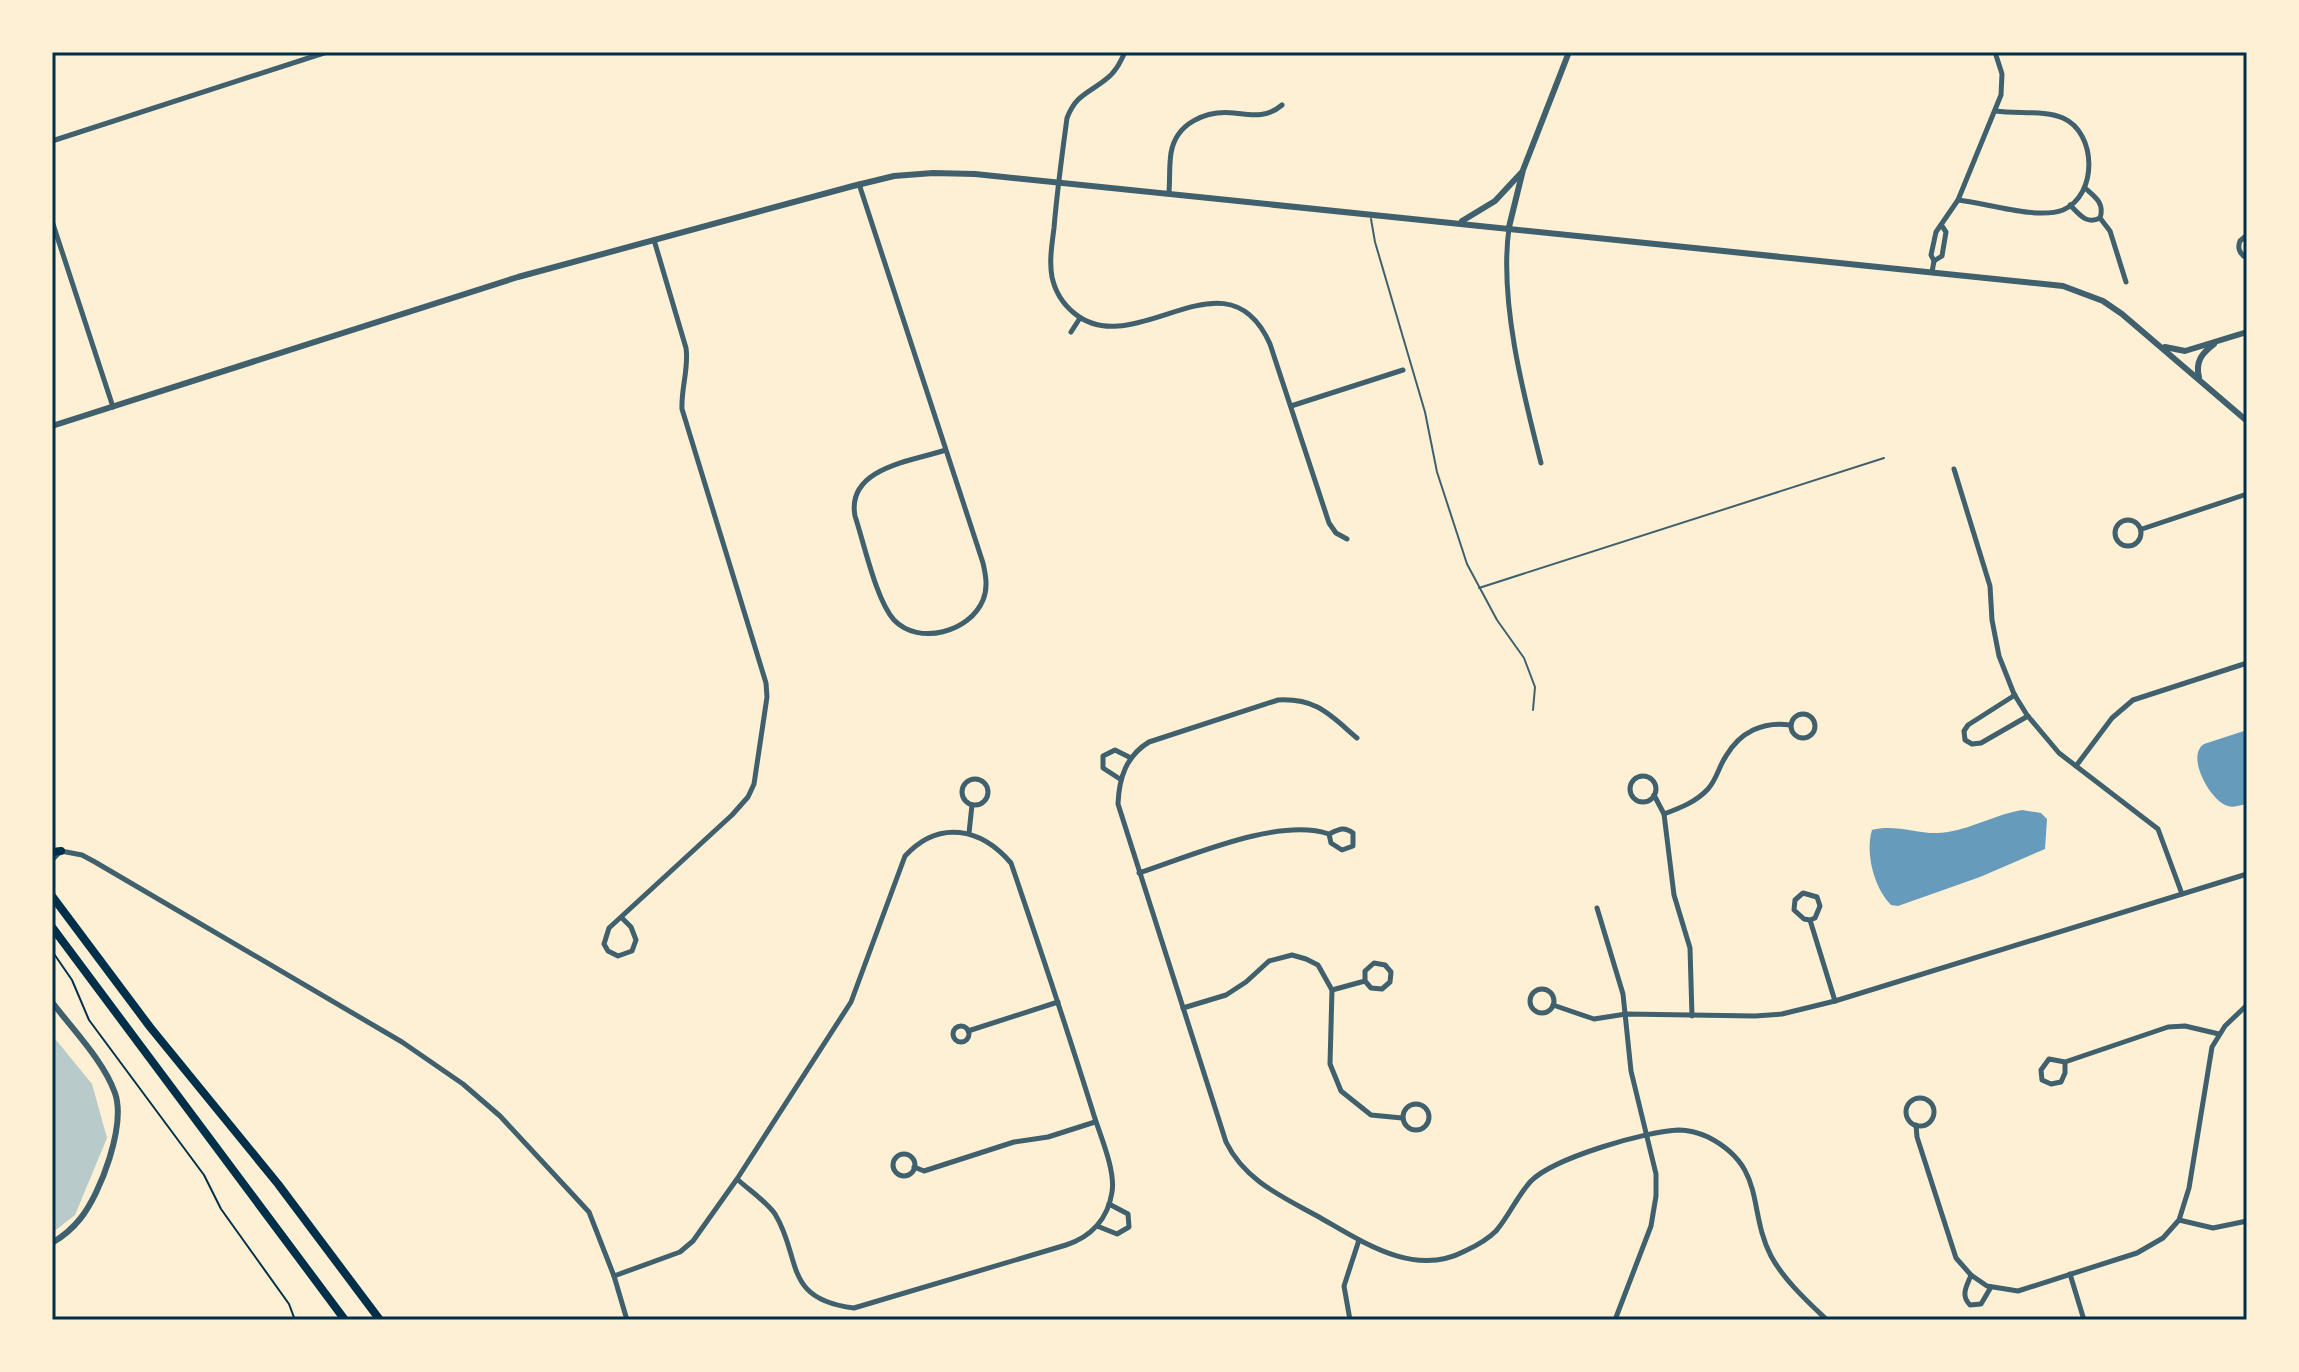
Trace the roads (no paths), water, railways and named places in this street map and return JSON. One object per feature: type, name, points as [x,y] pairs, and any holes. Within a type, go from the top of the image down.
[{"type":"highway","points":[[52,896],[150,1027],[270,1174],[380,1320]]},
{"type":"highway","points":[[52,927],[345,1320]]},
{"type":"street","points":[[52,141],[327,52]]},
{"type":"street","points":[[1125,52],[1106,80],[1076,99],[1067,118],[1058,181],[1052,278],[1064,303],[1080,318],[1097,325],[1121,327],[1206,302],[1231,306],[1252,318],[1267,336],[1329,523],[1336,533],[1347,539]]},
{"type":"street","points":[[1541,463],[1516,355],[1506,264],[1509,227],[1523,170],[1569,52]]},
{"type":"street","points":[[1932,272],[1934,261],[1931,255],[1936,232],[1958,200],[1996,111],[2003,84],[1995,52]]},
{"type":"street","points":[[1169,192],[1172,148],[1189,124],[1212,113],[1265,115],[1282,105]]},
{"type":"street","points":[[1958,200],[2038,212],[2063,210],[2085,188],[2089,175],[2085,143],[2080,132],[2066,119],[2047,113],[2023,115],[1996,111]]},
{"type":"street","points":[[1461,222],[1495,201],[1523,170]]},
{"type":"street","points":[[52,426],[518,277],[859,184],[894,176],[933,173],[1169,192],[2063,286],[2083,292],[2122,314],[2247,421]]},
{"type":"street","points":[[859,184],[983,563],[985,593],[979,607],[964,622],[936,633],[921,633],[899,624],[884,605],[855,516],[854,501],[859,486],[873,474],[946,450]]},
{"type":"street","points":[[2085,188],[2102,206],[2100,218],[2110,231],[2126,282]]},
{"type":"street","points":[[2070,205],[2085,220],[2100,218]]},
{"type":"street","points":[[52,221],[113,407]]},
{"type":"street","points":[[1934,261],[1942,256],[1946,232],[1942,226]]},
{"type":"street","points":[[2247,235],[2240,241],[2239,248],[2247,258]]},
{"type":"street","points":[[622,918],[631,927],[636,940],[628,954],[618,956],[608,951],[604,938],[609,928],[748,797],[754,784],[767,697],[766,683],[682,409],[686,348],[654,240]]},
{"type":"street","points":[[1071,332],[1080,318]]},
{"type":"street","points":[[2162,346],[2185,351],[2247,332]]},
{"type":"street","points":[[2199,378],[2196,367],[2200,358],[2220,339]]},
{"type":"street","points":[[1291,406],[1403,370]]},
{"type":"street","points":[[1954,469],[1990,586],[1999,656],[2015,695],[2059,753],[2158,829],[2182,894]]},
{"type":"street","points":[[2142,529],[2247,494]]},
{"type":"street","points":[[2132,521],[2142,529],[2135,543],[2123,544],[2116,537],[2117,526],[2121,522],[2132,521]]},
{"type":"street","points":[[2076,766],[2112,718],[2133,700],[2247,663]]},
{"type":"street","points":[[2015,695],[1968,725],[1964,731],[1965,740],[1972,744],[1981,743],[2028,716]]},
{"type":"street","points":[[1357,738],[1313,703],[1278,700],[1149,742],[1131,758],[1120,779],[1118,804],[1139,873],[1226,1142],[1236,1160],[1255,1181],[1359,1240],[1404,1259],[1430,1261],[1460,1254],[1495,1231],[1531,1181],[1550,1166],[1647,1134],[1679,1130],[1699,1134],[1725,1148],[1739,1162],[1752,1183],[1762,1231],[1771,1256],[1827,1320]]},
{"type":"street","points":[[1801,713],[1809,715],[1815,726],[1808,737],[1800,738],[1793,734],[1790,725],[1793,717],[1801,713]]},
{"type":"street","points":[[1664,814],[1691,802],[1710,787],[1724,758],[1740,738],[1771,724],[1790,725]]},
{"type":"street","points":[[1120,779],[1103,768],[1103,756],[1115,750],[1131,758]]},
{"type":"street","points":[[1654,795],[1643,801],[1635,799],[1630,791],[1632,782],[1638,777],[1651,779],[1655,786],[1654,795],[1664,814],[1674,895],[1690,948],[1692,1016]]},
{"type":"street","points":[[976,779],[987,787],[987,796],[982,803],[972,805],[965,801],[962,791],[965,783],[976,779]]},
{"type":"street","points":[[969,833],[972,805]]},
{"type":"street","points":[[1139,873],[1267,832],[1299,828],[1329,834],[1337,829],[1347,829],[1353,833],[1355,842],[1347,850],[1337,849],[1331,843],[1329,834]]},
{"type":"street","points":[[614,1276],[680,1252],[693,1241],[737,1179],[851,1002],[905,856],[925,839],[941,834],[969,833],[994,846],[1011,863],[1095,1122],[1112,1185],[1109,1204],[1097,1226],[1078,1241],[854,1308],[839,1306],[809,1291],[791,1262],[774,1213],[737,1179]]},
{"type":"street","points":[[52,860],[57,852],[82,855],[95,862],[402,1042],[463,1084],[511,1126],[589,1212],[627,1320]]},
{"type":"street","points":[[1553,1005],[1594,1019],[1626,1014],[1782,1014],[1835,1001],[2247,874]]},
{"type":"street","points":[[1803,893],[1817,897],[1820,906],[1815,918],[1810,920],[1794,910],[1795,900],[1803,893]]},
{"type":"street","points":[[1597,908],[1623,994],[1631,1071],[1656,1174],[1654,1210],[1646,1245],[1615,1320]]},
{"type":"street","points":[[1810,920],[1835,1001]]},
{"type":"street","points":[[1183,1008],[1226,995],[1269,961],[1292,955],[1318,965],[1332,990],[1330,1064],[1341,1091],[1371,1115],[1387,1119],[1402,1118]]},
{"type":"street","points":[[1374,963],[1385,965],[1391,972],[1390,982],[1382,989],[1371,988],[1365,981],[1365,971],[1374,963]]},
{"type":"street","points":[[1332,990],[1365,981]]},
{"type":"street","points":[[1536,990],[1548,990],[1553,997],[1553,1005],[1547,1011],[1536,1011],[1530,1005],[1531,996],[1536,990]]},
{"type":"street","points":[[52,1002],[109,1080],[119,1109],[116,1132],[88,1207],[72,1228],[52,1243]]},
{"type":"street","points":[[968,1031],[1058,1002]]},
{"type":"street","points":[[1916,1125],[1927,1125],[1934,1117],[1933,1106],[1925,1099],[1914,1100],[1907,1108],[1908,1118],[1916,1125],[1917,1137],[1956,1258],[1971,1275],[1991,1287],[2018,1291],[2137,1253],[2163,1238],[2179,1220],[2189,1188],[2212,1047],[2219,1034],[2247,1005]]},
{"type":"street","points":[[2065,1062],[2061,1082],[2051,1084],[2042,1080],[2041,1070],[2046,1061],[2054,1059],[2065,1062],[2168,1027],[2185,1026],[2219,1034]]},
{"type":"street","points":[[1413,1104],[1422,1105],[1429,1115],[1424,1127],[1416,1130],[1408,1127],[1402,1118],[1406,1108],[1413,1104]]},
{"type":"street","points":[[914,1167],[924,1171],[1014,1142],[1048,1137],[1095,1122]]},
{"type":"street","points":[[907,1154],[913,1158],[914,1167],[909,1174],[902,1175],[895,1172],[893,1162],[897,1156],[907,1154]]},
{"type":"street","points":[[1097,1226],[1117,1234],[1129,1227],[1128,1214],[1109,1204]]},
{"type":"street","points":[[2179,1220],[2213,1228],[2247,1221]]},
{"type":"street","points":[[1350,1320],[1344,1286],[1359,1240]]},
{"type":"street","points":[[2070,1274],[2084,1320]]},
{"type":"street","points":[[1971,1275],[1964,1293],[1970,1305],[1981,1304],[1991,1287]]},
{"type":"lane","points":[[1371,215],[1375,242],[1425,412],[1437,472],[1467,564],[1478,589],[1524,658],[1535,687],[1533,710]]},
{"type":"lane","points":[[1478,589],[1884,458]]},
{"type":"water","points":[[2247,730],[2247,804],[2228,806],[2214,796],[2202,778],[2197,758],[2199,750],[2204,744]]},
{"type":"water","points":[[2022,810],[2041,813],[2047,819],[2045,849],[1980,877],[1898,906],[1891,905],[1885,898],[1870,859],[1872,830],[1891,828],[1948,832]]}]
